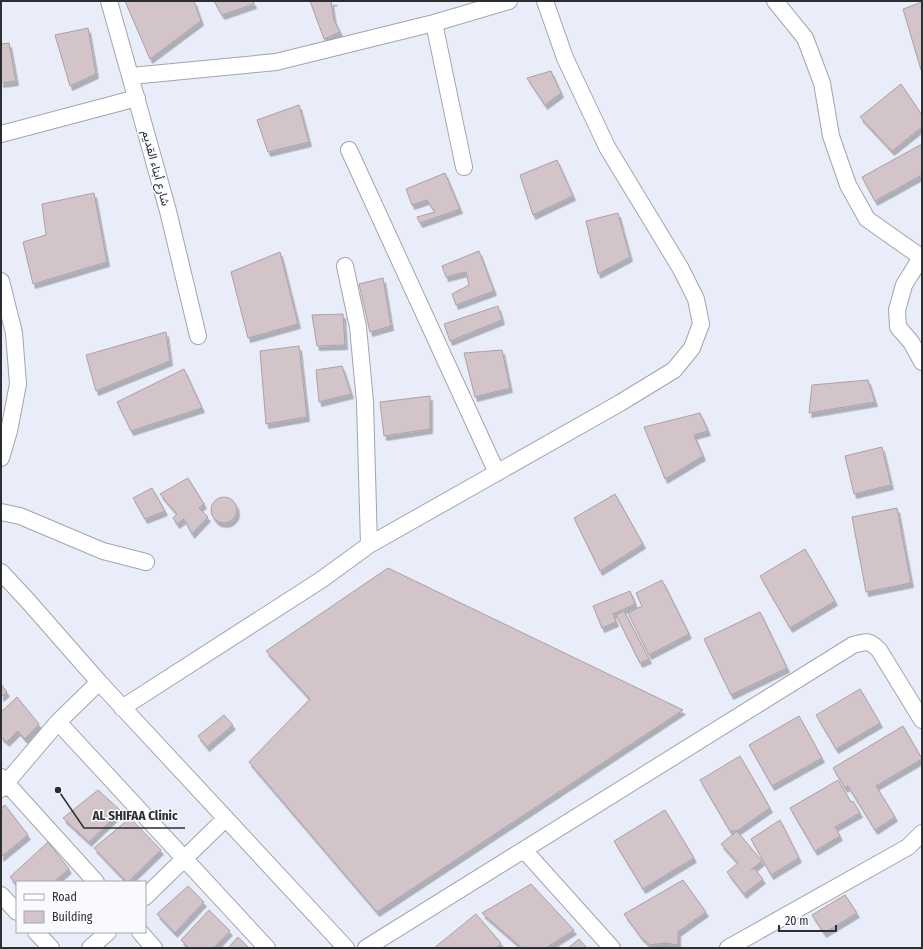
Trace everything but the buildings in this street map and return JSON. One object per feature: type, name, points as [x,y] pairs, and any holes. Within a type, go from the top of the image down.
[{"type":"street","name":"شارع أبناء القديم","points":[[109,1],[168,211],[198,336]]},
{"type":"street","points":[[131,76],[276,62],[434,23],[509,1]]},
{"type":"street","points":[[122,708],[321,580],[369,545],[620,403],[674,370],[692,348],[701,324],[696,299],[681,269],[607,147],[565,58],[545,1]]},
{"type":"street","points":[[775,1],[805,38],[822,83],[830,136],[848,185],[855,199],[867,219],[922,256],[904,285],[897,310],[898,327],[910,342],[922,362]]},
{"type":"street","points":[[434,23],[464,167]]},
{"type":"street","points":[[1,134],[137,98]]},
{"type":"street","points":[[349,150],[497,473]]},
{"type":"street","points":[[344,266],[358,328],[365,402],[369,545]]},
{"type":"street","points":[[1,281],[14,333],[18,384],[9,431],[1,458]]},
{"type":"street","points":[[1,512],[20,516],[103,551],[146,562]]},
{"type":"street","points":[[1,572],[122,708],[346,948]]},
{"type":"street","points":[[366,948],[853,645],[865,641],[872,643],[879,650],[922,720]]},
{"type":"street","points":[[95,881],[3,783],[58,722],[99,682]]},
{"type":"street","points":[[58,722],[267,948]]},
{"type":"street","points":[[146,896],[225,819]]},
{"type":"street","points":[[728,948],[908,847],[922,833]]},
{"type":"street","points":[[524,850],[612,948]]},
{"type":"street","points":[[1,895],[16,911]]},
{"type":"street","points":[[37,933],[51,948]]},
{"type":"street","points":[[90,948],[107,933]]},
{"type":"street","points":[[141,933],[154,948]]},
{"type":"place","name":"AL SHIFAA Clinic","points":[[58,790]]}]
